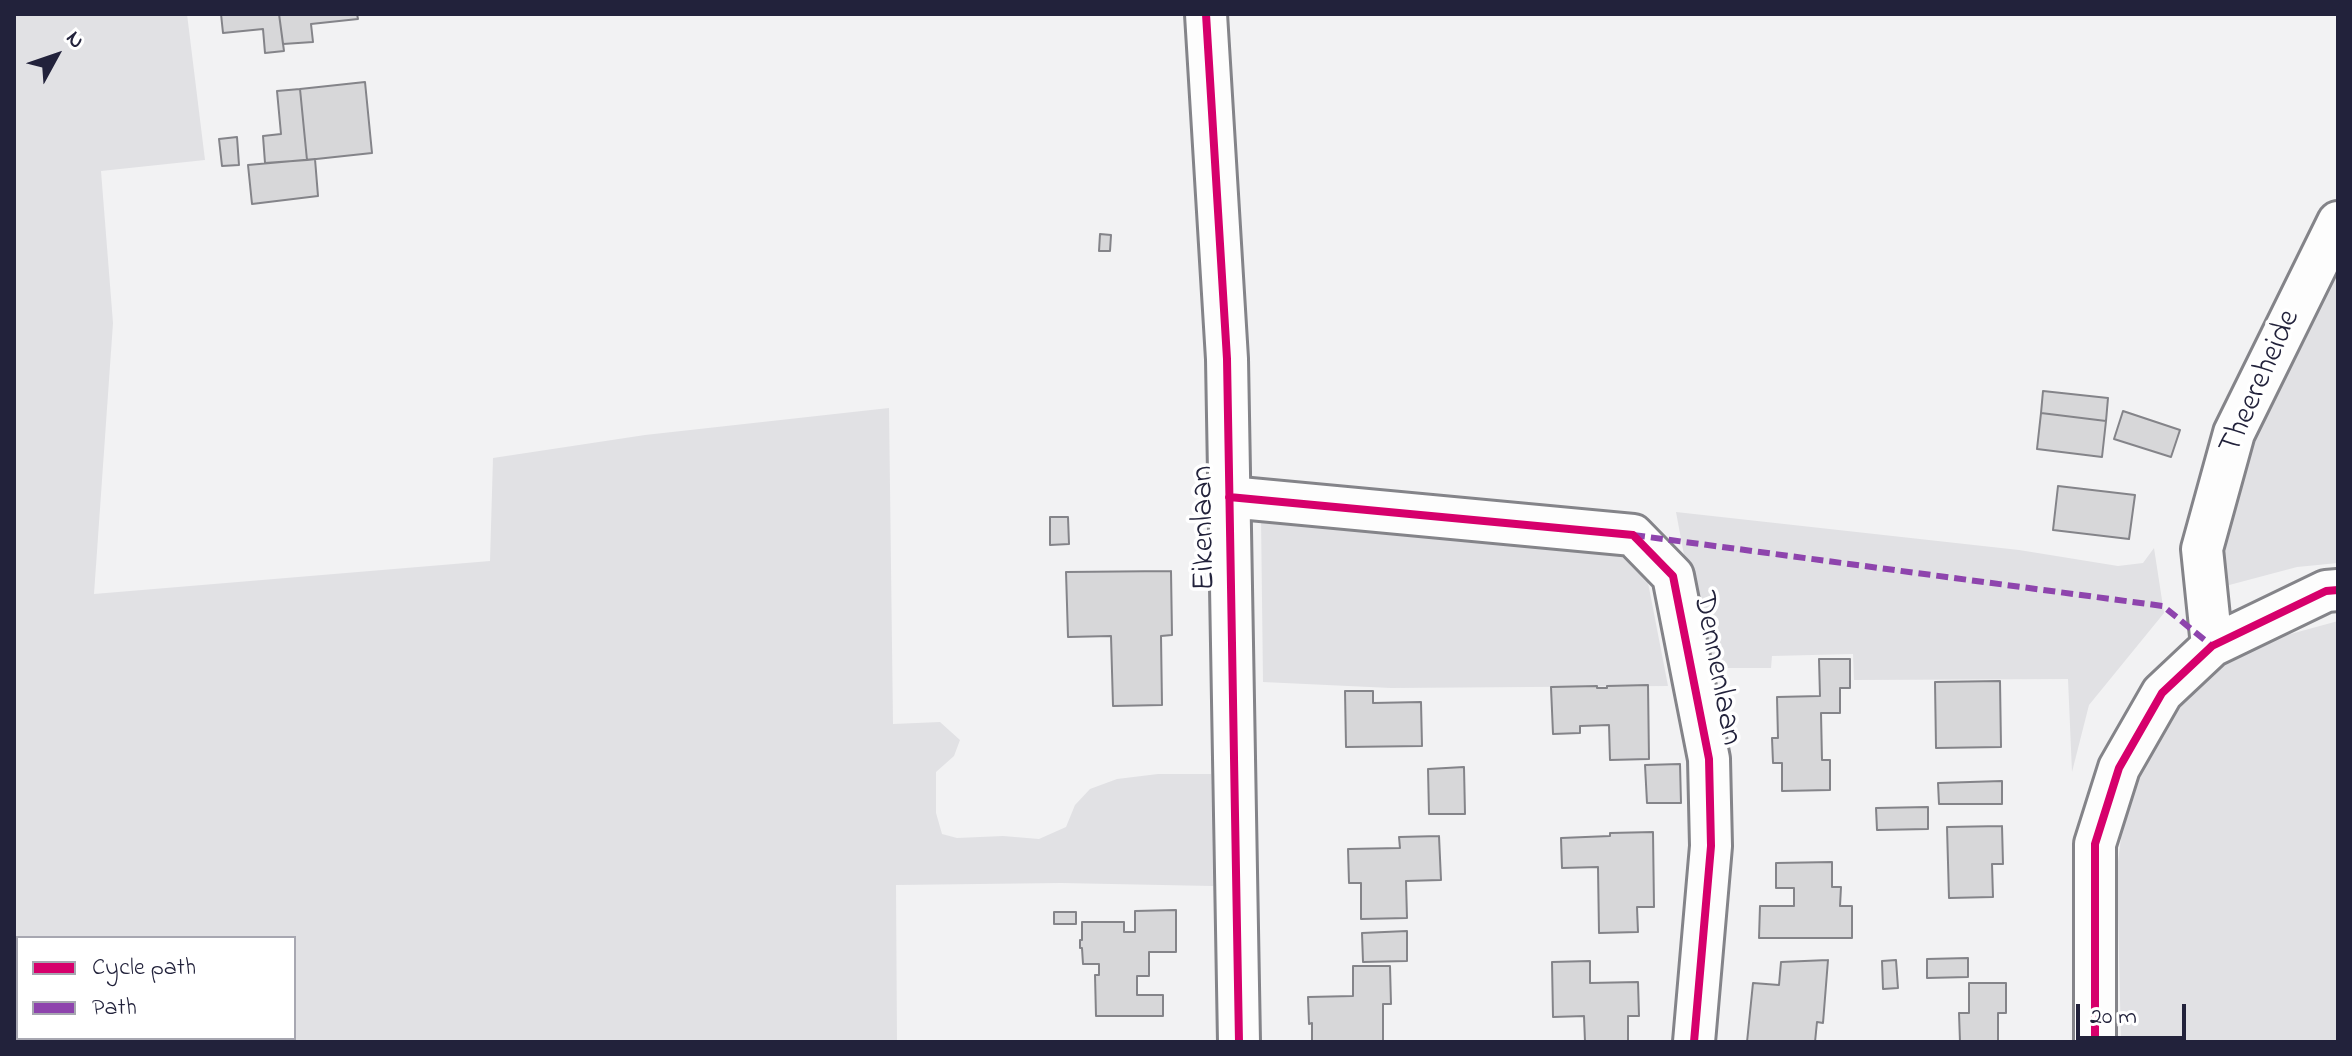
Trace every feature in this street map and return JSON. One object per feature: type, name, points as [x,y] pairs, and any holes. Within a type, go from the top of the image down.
[{"type":"street","name":"Eikenlaan","points":[[1206,14],[1227,359],[1239,1042]]},
{"type":"street","name":"Theereheide","points":[[2212,646],[2202,549],[2234,433],[2338,222]]},
{"type":"street","name":"Dennenlaan","points":[[1229,497],[1633,535],[1673,576],[1709,759],[1711,846],[1694,1042]]},
{"type":"street","points":[[2095,1042],[2095,844],[2119,768],[2162,693],[2212,646],[2326,591],[2338,590]]},
{"type":"shaded area","points":[[14,14],[187,14],[205,160],[101,171],[113,323],[94,594],[490,561],[493,458],[645,435],[889,408],[893,724],[940,722],[960,740],[954,756],[936,772],[936,813],[942,834],[957,838],[1003,836],[1039,839],[1066,827],[1075,805],[1090,789],[1117,779],[1158,774],[1211,774],[1213,886],[1061,883],[896,885],[897,1042],[14,1042]]},
{"type":"shaded area","points":[[2338,243],[2338,563],[2297,567],[2218,588],[2204,526]]},
{"type":"shaded area","points":[[1676,512],[2019,550],[2118,566],[2143,563],[2154,548],[2164,613],[2089,705],[2072,772],[2068,679],[1854,680],[1853,654],[1772,656],[1771,668],[1705,668]]},
{"type":"shaded area","points":[[1261,517],[1628,555],[1645,567],[1668,686],[1391,688],[1263,682]]},
{"type":"shaded area","points":[[2338,621],[2338,1042],[2121,1042],[2117,870],[2124,813],[2150,750],[2183,698],[2219,665],[2265,641]]},
{"type":"building","points":[[221,14],[279,14],[284,51],[265,53],[263,29],[223,33]]},
{"type":"building","points":[[279,14],[357,14],[358,19],[311,24],[313,42],[283,44]]},
{"type":"building","points":[[365,82],[372,153],[307,160],[300,89]]},
{"type":"building","points":[[300,89],[307,160],[265,163],[263,136],[281,134],[277,91]]},
{"type":"building","points":[[237,137],[239,165],[222,166],[219,139]]},
{"type":"building","points":[[315,159],[318,196],[252,204],[248,165]]},
{"type":"building","points":[[1100,234],[1111,235],[1110,251],[1099,251]]},
{"type":"building","points":[[2043,391],[2108,398],[2106,421],[2041,413]]},
{"type":"building","points":[[2123,411],[2180,430],[2171,457],[2114,439]]},
{"type":"building","points":[[2041,413],[2106,421],[2102,457],[2037,449]]},
{"type":"building","points":[[2058,486],[2135,495],[2129,539],[2053,530]]},
{"type":"building","points":[[1050,517],[1068,517],[1069,544],[1050,545]]},
{"type":"building","points":[[1171,571],[1172,635],[1161,636],[1162,705],[1113,706],[1111,636],[1068,637],[1066,572]]},
{"type":"building","points":[[1819,659],[1850,659],[1850,688],[1840,688],[1840,713],[1821,713],[1822,760],[1830,760],[1830,790],[1782,791],[1782,763],[1773,763],[1772,738],[1778,738],[1777,697],[1820,696]]},
{"type":"building","points":[[2000,681],[2001,747],[1936,748],[1935,682]]},
{"type":"building","points":[[1648,685],[1649,759],[1610,760],[1609,725],[1580,726],[1580,733],[1553,734],[1551,687]]},
{"type":"building","points":[[1345,691],[1373,691],[1373,703],[1421,702],[1422,746],[1346,747]]},
{"type":"building","points":[[1680,764],[1681,803],[1647,803],[1645,765]]},
{"type":"building","points":[[1464,767],[1465,814],[1429,814],[1428,769]]},
{"type":"building","points":[[2002,781],[2002,804],[1939,804],[1938,783]]},
{"type":"building","points":[[1928,807],[1928,829],[1877,830],[1876,808]]},
{"type":"building","points":[[2002,826],[2003,864],[1992,864],[1993,897],[1949,898],[1947,827]]},
{"type":"building","points":[[1653,832],[1654,907],[1637,907],[1638,932],[1599,933],[1598,867],[1562,868],[1561,838]]},
{"type":"building","points":[[1439,836],[1441,880],[1406,881],[1407,918],[1361,919],[1361,883],[1349,883],[1348,849],[1400,848],[1399,837]]},
{"type":"building","points":[[1832,862],[1832,887],[1841,887],[1840,906],[1852,906],[1852,938],[1759,938],[1760,906],[1794,906],[1794,888],[1776,888],[1776,863]]},
{"type":"building","points":[[1176,910],[1176,952],[1149,952],[1149,976],[1137,976],[1137,995],[1163,995],[1163,1016],[1096,1016],[1095,975],[1099,975],[1099,964],[1083,964],[1080,948],[1082,922],[1124,922],[1124,932],[1135,932],[1135,911]]},
{"type":"building","points":[[1054,912],[1076,912],[1076,924],[1054,924]]},
{"type":"building","points":[[1407,931],[1407,961],[1363,962],[1362,933]]},
{"type":"building","points":[[1968,958],[1968,977],[1927,978],[1927,959]]},
{"type":"building","points":[[1828,960],[1823,1023],[1817,1022],[1815,1042],[1747,1042],[1753,983],[1779,985],[1781,962]]},
{"type":"building","points":[[1896,960],[1898,988],[1883,989],[1882,961]]},
{"type":"building","points":[[1590,961],[1590,983],[1638,982],[1639,1016],[1628,1016],[1628,1042],[1585,1042],[1584,1016],[1553,1017],[1552,962]]},
{"type":"building","points":[[1353,966],[1390,966],[1391,1004],[1383,1004],[1383,1042],[1312,1042],[1308,997],[1353,996]]},
{"type":"building","points":[[1969,983],[2006,983],[2006,1013],[1998,1013],[1998,1042],[1960,1042],[1959,1013],[1969,1013]]},
{"type":"marked path","points":[[1633,535],[2163,606],[2212,646]]},
{"type":"cycle path","points":[[1206,14],[1227,359],[1239,1042]]},
{"type":"cycle path","points":[[1229,497],[1633,535],[1673,576],[1709,759],[1711,846],[1694,1042]]},
{"type":"cycle path","points":[[2095,1042],[2095,844],[2119,768],[2162,693],[2212,646],[2326,591],[2338,590]]}]
